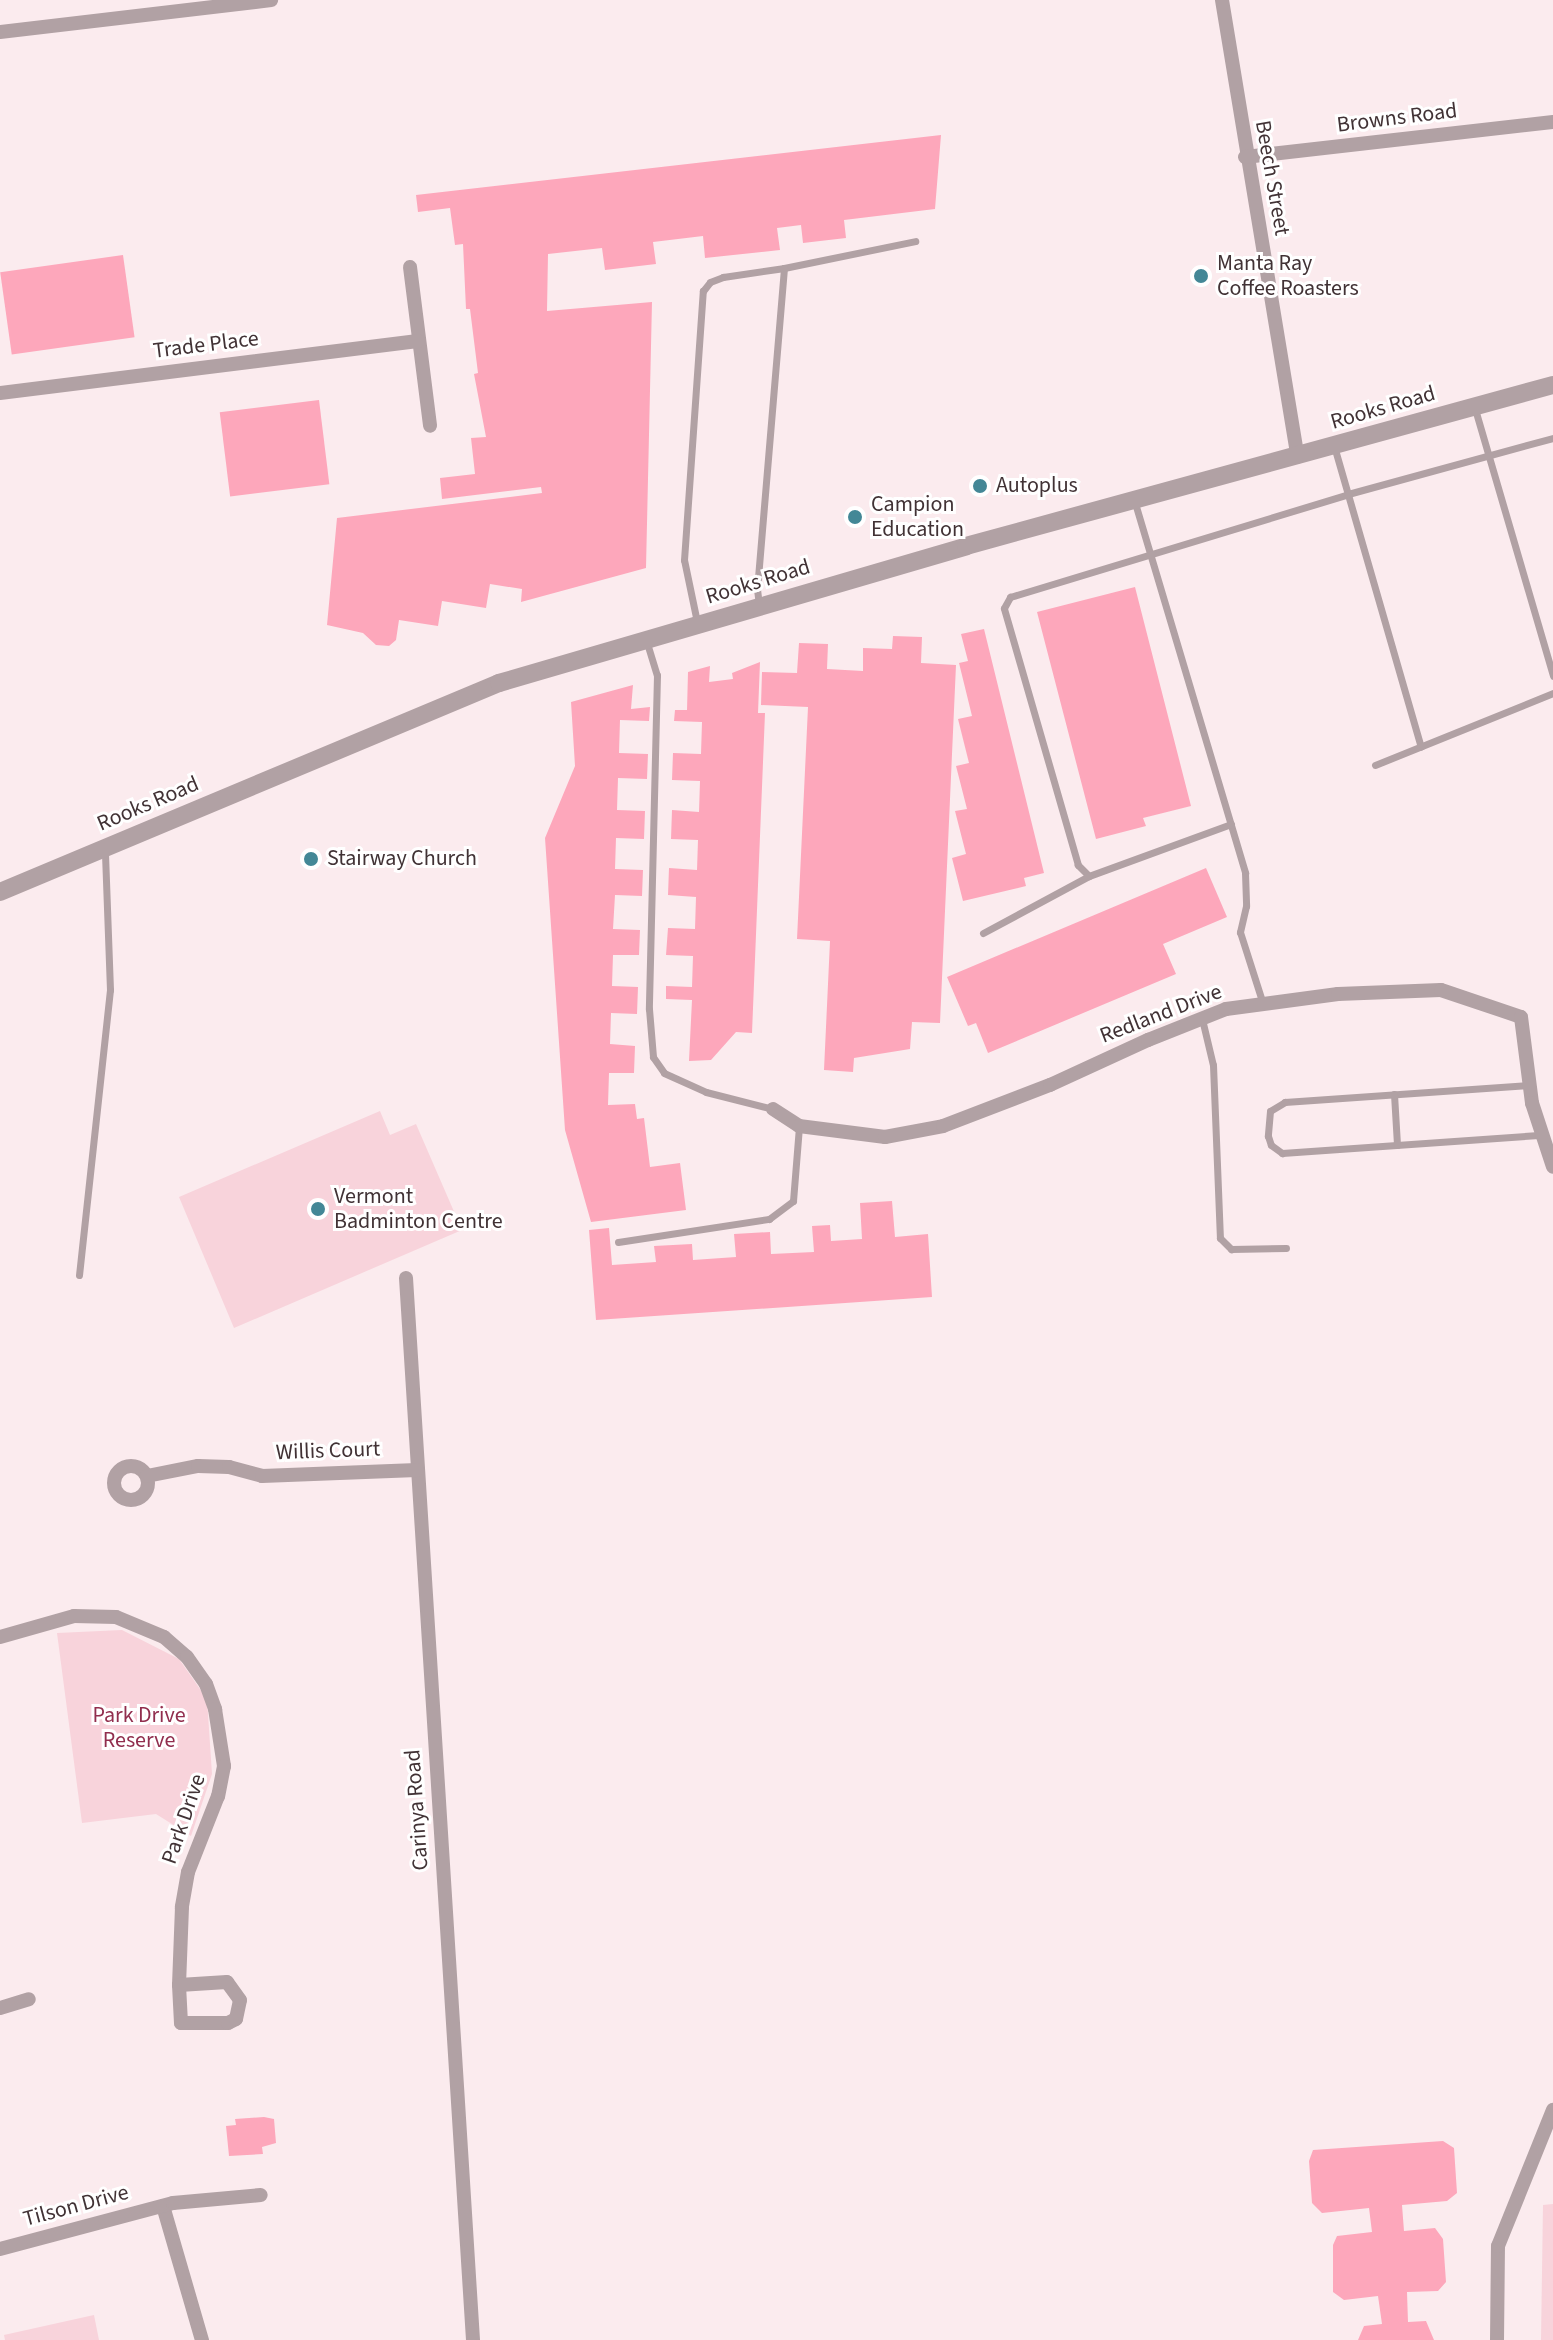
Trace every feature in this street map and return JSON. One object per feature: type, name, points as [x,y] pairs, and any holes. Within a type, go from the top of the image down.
[{"type":"street","points":[[0,32],[271,0]]},
{"type":"street","name":"Beech Street","points":[[1222,0],[1245,157],[1298,457]]},
{"type":"street","name":"Browns Road","points":[[1245,157],[1553,122]]},
{"type":"street","points":[[410,267],[430,426]]},
{"type":"street","name":"Trade Place","points":[[0,393],[418,341]]},
{"type":"street","name":"Rooks Road","points":[[0,892],[499,683],[759,606],[1553,385]]},
{"type":"street","name":"Redland Drive","points":[[773,1109],[799,1126],[885,1137],[943,1126],[1050,1085],[1226,1009],[1338,994],[1441,990],[1521,1017],[1528,1085],[1553,1167]]},
{"type":"street","name":"Carinya Road","points":[[406,1278],[473,2340]]},
{"type":"street","name":"Willis Court","points":[[147,1476],[198,1466],[229,1467],[262,1476],[417,1470]]},
{"type":"street","name":"Park Drive","points":[[0,1637],[74,1616],[100,1615],[130,1621],[164,1637],[187,1657],[206,1684],[215,1709],[224,1766],[218,1796],[188,1872],[182,1907],[179,1985],[184,2025],[228,2023],[236,2019],[240,2000],[232,1985],[222,1982],[179,1985]]},
{"type":"street","points":[[0,2008],[29,1999]]},
{"type":"street","points":[[1497,2340],[1498,2246],[1553,2110]]},
{"type":"street","name":"Tilson Drive","points":[[0,2249],[163,2206],[261,2195]]},
{"type":"street","name":"Tilson Drive","points":[[163,2206],[202,2340]]},
{"type":"lane","points":[[698,624],[684,560],[703,291],[710,282],[723,277],[915,241]]},
{"type":"lane","points":[[759,606],[757,589],[784,268]]},
{"type":"lane","points":[[1475,407],[1553,676]]},
{"type":"lane","points":[[1089,876],[1078,865],[1004,608],[1010,597],[1348,494],[1553,438]]},
{"type":"lane","points":[[1334,446],[1421,747]]},
{"type":"lane","points":[[1135,500],[1245,873],[1246,906],[1240,932],[1263,1004]]},
{"type":"lane","points":[[646,641],[657,675],[649,1009],[653,1057],[664,1073],[706,1092],[773,1109]]},
{"type":"lane","points":[[1375,765],[1553,693]]},
{"type":"lane","points":[[983,933],[1089,876],[1231,824]]},
{"type":"lane","points":[[79,1275],[110,990],[105,848]]},
{"type":"lane","points":[[1202,1019],[1213,1065],[1220,1238],[1231,1249],[1286,1248]]},
{"type":"lane","points":[[1528,1085],[1285,1102],[1270,1111],[1268,1136],[1271,1145],[1282,1153],[1542,1135]]},
{"type":"lane","points":[[1394,1094],[1397,1145]]},
{"type":"lane","points":[[618,1242],[769,1219],[793,1201],[799,1126]]},
{"type":"green space","name":"Vermont Badminton Centre","points":[[380,1111],[390,1135],[416,1124],[462,1230],[234,1328],[179,1197]]},
{"type":"green space","name":"Park Drive Reserve","points":[[122,1630],[179,1659],[207,1699],[212,1774],[191,1836],[156,1814],[82,1823],[57,1633]]},
{"type":"green space","points":[[1553,2204],[1553,2340],[1541,2340],[1543,2205]]},
{"type":"green space","points":[[94,2315],[99,2340],[5,2340],[4,2335]]},
{"type":"building","points":[[941,135],[935,209],[844,220],[846,238],[803,243],[801,225],[777,228],[780,250],[705,258],[703,236],[653,242],[656,264],[605,270],[602,248],[548,254],[547,311],[652,302],[646,568],[521,602],[522,589],[490,584],[486,608],[442,601],[438,626],[399,620],[396,640],[389,646],[376,645],[363,633],[327,625],[337,518],[542,493],[541,487],[442,499],[440,478],[475,474],[471,438],[486,437],[474,374],[478,373],[470,309],[466,309],[463,244],[455,245],[450,208],[418,212],[416,195]]},
{"type":"building","points":[[123,255],[135,337],[12,354],[0,272]]},
{"type":"building","points":[[319,400],[329,484],[230,497],[220,412]]},
{"type":"building","points":[[1135,587],[1191,806],[1143,818],[1146,826],[1096,839],[1037,612]]},
{"type":"building","points":[[984,629],[1044,873],[1024,878],[1026,886],[963,901],[952,858],[966,854],[955,811],[967,809],[956,766],[969,763],[958,719],[972,716],[959,663],[968,661],[961,634]]},
{"type":"building","points":[[893,636],[922,637],[921,663],[956,665],[940,1023],[912,1022],[910,1049],[854,1058],[853,1072],[824,1070],[830,941],[797,939],[808,707],[761,705],[762,672],[797,673],[799,643],[828,644],[827,669],[863,671],[863,648],[892,649]]},
{"type":"building","points":[[760,662],[758,713],[765,713],[752,1033],[736,1032],[711,1060],[689,1061],[692,1000],[666,999],[666,986],[692,987],[693,956],[666,955],[668,928],[695,929],[696,897],[668,895],[669,868],[697,870],[698,840],[671,839],[672,810],[699,812],[700,781],[672,780],[673,753],[701,754],[702,722],[674,721],[675,710],[687,710],[688,672],[710,666],[709,682],[733,679],[732,673]]},
{"type":"building","points":[[633,685],[631,709],[650,707],[649,721],[620,720],[619,753],[648,754],[647,779],[618,778],[617,810],[645,811],[644,839],[616,838],[615,869],[643,870],[642,896],[615,895],[613,929],[640,930],[639,955],[613,955],[612,986],[638,987],[637,1014],[611,1013],[610,1044],[635,1046],[634,1073],[609,1073],[608,1105],[635,1104],[637,1119],[644,1118],[650,1167],[680,1163],[686,1210],[591,1222],[565,1130],[545,838],[575,766],[571,702]]},
{"type":"building","points":[[1206,868],[1227,917],[1163,944],[1176,974],[988,1053],[976,1023],[968,1026],[947,977]]},
{"type":"building","points":[[892,1201],[895,1237],[928,1234],[932,1297],[596,1320],[589,1230],[609,1228],[612,1265],[656,1262],[654,1246],[692,1244],[693,1260],[736,1257],[734,1234],[770,1232],[771,1254],[814,1252],[812,1226],[830,1225],[831,1241],[862,1239],[860,1203]]},
{"type":"building","points":[[235,2119],[274,2119],[276,2143],[262,2147],[263,2154],[229,2156],[226,2126],[236,2125]]},
{"type":"building","points":[[1443,2141],[1454,2148],[1457,2193],[1447,2201],[1402,2205],[1404,2231],[1435,2228],[1443,2239],[1446,2282],[1438,2291],[1407,2292],[1408,2322],[1426,2321],[1434,2340],[1358,2340],[1364,2326],[1382,2324],[1378,2296],[1344,2300],[1333,2292],[1333,2245],[1337,2236],[1372,2232],[1369,2208],[1322,2213],[1312,2203],[1309,2161],[1313,2150]]},
{"type":"place","name":"Manta Ray Coffee Roasters","points":[[1201,276]]},
{"type":"place","name":"Autoplus","points":[[980,486]]},
{"type":"place","name":"Campion Education","points":[[855,517]]},
{"type":"place","name":"Stairway Church","points":[[311,859]]},
{"type":"place","name":"Vermont Badminton Centre","points":[[318,1209]]}]
